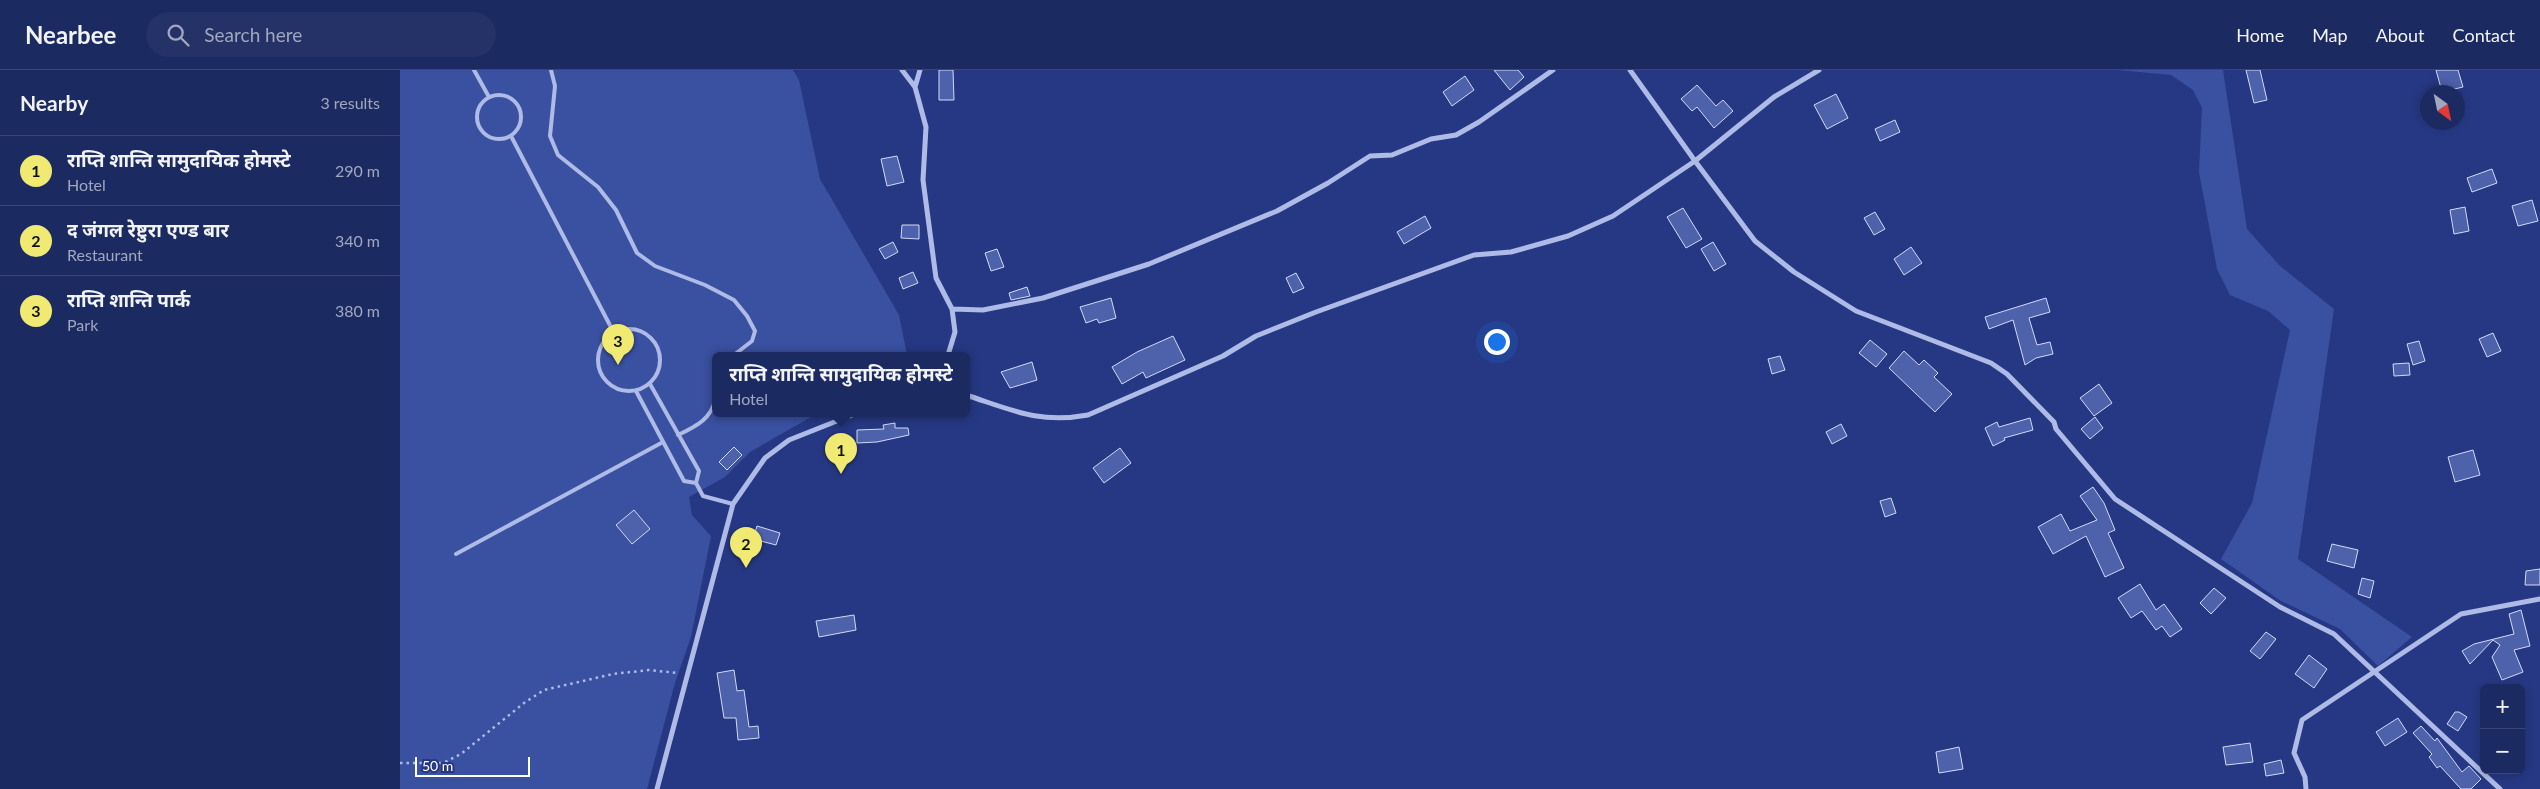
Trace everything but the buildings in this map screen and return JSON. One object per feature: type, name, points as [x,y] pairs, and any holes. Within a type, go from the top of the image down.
[{"type":"street","points":[[902,70],[915,87],[926,127],[923,180],[936,278],[952,310],[955,332],[949,352]]},
{"type":"street","points":[[915,87],[920,70]]},
{"type":"street","points":[[952,310],[982,310],[1043,298],[1149,264],[1277,211],[1328,183],[1370,156],[1392,155],[1431,139],[1456,135],[1479,122],[1553,70]]},
{"type":"street","points":[[1630,70],[1694,161],[1755,241],[1794,272],[1856,311],[1991,363],[2054,422],[2056,429],[2115,499],[2280,607],[2334,634],[2500,789]]},
{"type":"street","points":[[970,396],[1038,418],[1066,419],[1088,415],[1223,356],[1256,336],[1316,312],[1474,255],[1511,252],[1568,236],[1613,216],[1694,161],[1774,97],[1819,70]]},
{"type":"street","points":[[657,789],[733,504],[765,458],[789,440],[847,417]]},
{"type":"street","points":[[2306,789],[2305,777],[2294,753],[2302,720],[2461,614],[2540,599]]},
{"type":"lane","points":[[474,70],[489,97]]},
{"type":"lane","points":[[552,70],[555,86],[550,136],[558,155],[598,187],[616,210],[638,253],[655,266],[705,285],[734,300],[747,316],[754,331],[752,341],[738,352]]},
{"type":"lane","points":[[503,95],[516,102],[519,108],[520,123],[511,136],[494,139],[483,134],[479,129],[477,122],[478,107],[489,97],[503,95]]},
{"type":"lane","points":[[511,136],[614,333]]},
{"type":"lane","points":[[625,329],[634,329],[643,332],[655,343],[660,360],[659,369],[650,384],[636,391],[614,388],[599,371],[597,356],[599,349],[614,333],[625,329]]},
{"type":"lane","points":[[650,384],[699,471],[696,484],[703,496],[733,504]]},
{"type":"lane","points":[[636,391],[684,481],[696,484]]},
{"type":"lane","points":[[678,434],[706,420],[712,411]]},
{"type":"lane","points":[[456,554],[663,442]]},
{"type":"path","points":[[400,763],[443,763],[461,754],[524,703],[544,690],[613,674],[649,670],[689,674]]},
{"type":"shaded area","points":[[400,70],[793,70],[799,80],[820,179],[899,315],[906,352],[712,352],[712,417],[811,417],[750,452],[725,477],[689,497],[692,515],[711,536],[691,637],[675,683],[647,789],[400,789]]},
{"type":"shaded area","points":[[2119,70],[2223,70],[2247,229],[2280,266],[2334,309],[2298,559],[2412,637],[2378,666],[2340,629],[2281,601],[2221,559],[2252,503],[2290,330],[2268,311],[2230,295],[2217,269],[2199,172],[2202,108],[2193,90],[2171,75]]},
{"type":"place","name":"राप्ति शान्ति पार्क","points":[[618,365]]},
{"type":"place","name":"राप्ति शान्ति सामुदायिक होमस्टे","points":[[841,474]]},
{"type":"place","name":"द जंगल रेष्टुरा एण्ड बार","points":[[746,568]]}]
